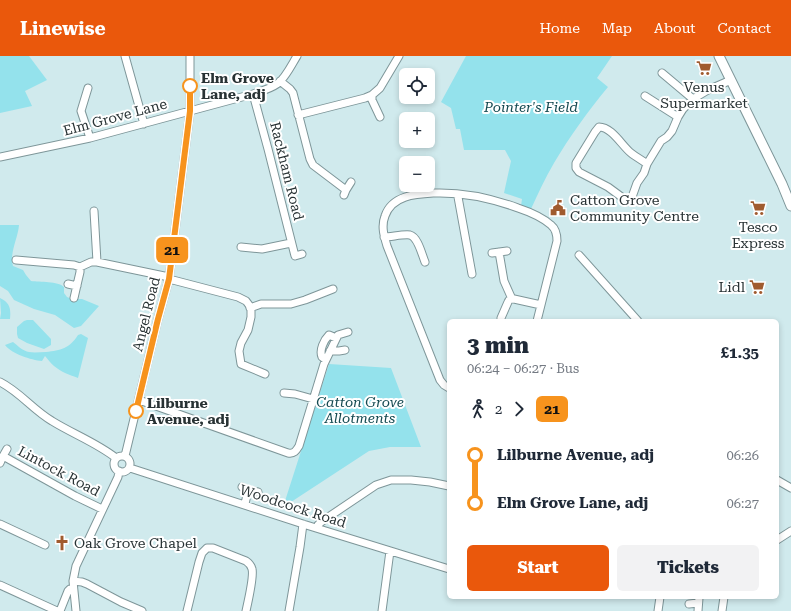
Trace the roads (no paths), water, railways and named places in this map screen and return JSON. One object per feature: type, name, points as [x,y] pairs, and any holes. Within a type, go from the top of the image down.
[{"type":"main road","points":[[719,56],[782,184],[791,206]]},
{"type":"street","points":[[125,56],[144,124]]},
{"type":"street","name":"Angel Road","points":[[125,456],[169,278],[190,111],[190,56]]},
{"type":"street","points":[[297,56],[280,81],[293,93],[310,159],[313,166],[345,193],[351,182]]},
{"type":"street","points":[[298,115],[372,95],[380,88],[399,56]]},
{"type":"street","points":[[662,73],[693,99]]},
{"type":"street","points":[[648,164],[630,153],[612,134],[602,127],[599,127],[576,163],[576,168],[579,172],[608,187],[623,198],[627,199],[632,197],[637,182],[644,173],[661,141],[672,131],[682,109],[693,99],[708,90],[731,80]]},
{"type":"street","name":"Elm Grove Lane","points":[[0,157],[90,138],[144,124],[253,94],[278,84],[280,81]]},
{"type":"street","points":[[88,88],[81,111],[90,138]]},
{"type":"street","name":"Rackham Road","points":[[253,94],[295,256]]},
{"type":"street","points":[[372,95],[372,100],[380,118]]},
{"type":"street","points":[[645,96],[678,118]]},
{"type":"street","points":[[447,387],[440,380],[384,238],[382,228],[385,215],[392,205],[398,200],[407,196],[423,194],[458,194],[478,196],[502,202],[524,210],[552,225],[557,234],[556,241],[538,319]]},
{"type":"street","points":[[458,194],[472,274]]},
{"type":"street","points":[[94,211],[98,223],[97,262]]},
{"type":"street","points":[[384,238],[410,235],[414,237],[421,243],[424,262]]},
{"type":"street","points":[[241,248],[262,249],[292,243]]},
{"type":"street","points":[[507,251],[495,253],[504,281],[512,299]]},
{"type":"street","points":[[579,255],[636,319]]},
{"type":"street","points":[[16,260],[74,265],[80,267],[91,262],[97,262],[169,278],[238,297],[246,301],[250,308],[251,317],[248,330],[241,343],[239,351],[241,364],[265,374]]},
{"type":"street","points":[[24,260],[24,268]]},
{"type":"street","points":[[74,298],[80,267]]},
{"type":"street","points":[[68,284],[77,286]]},
{"type":"street","points":[[250,308],[261,304],[291,304],[305,300],[333,288]]},
{"type":"street","points":[[501,318],[509,300],[514,298],[541,305]]},
{"type":"street","points":[[139,400],[288,453],[292,453],[296,451],[299,446],[326,360],[336,338],[338,335],[348,332]]},
{"type":"street","points":[[326,360],[322,357],[320,352],[324,341],[329,334],[336,338]]},
{"type":"street","points":[[330,351],[345,350]]},
{"type":"street","points":[[0,382],[12,389],[47,418],[116,458]]},
{"type":"street","points":[[284,392],[313,399]]},
{"type":"street","name":"Lintock Road","points":[[7,449],[2,460],[102,509]]},
{"type":"street","points":[[122,455],[127,457],[130,461],[130,468],[125,472],[119,471],[114,465],[116,458],[122,455]]},
{"type":"street","name":"Woodcock Road","points":[[130,468],[447,568]]},
{"type":"street","points":[[76,611],[73,585],[76,566],[118,477],[119,471]]},
{"type":"street","points":[[317,528],[321,522],[376,485],[391,480],[403,479],[447,486]]},
{"type":"street","points":[[779,481],[791,488]]},
{"type":"street","points":[[245,504],[245,488],[258,492]]},
{"type":"street","points":[[0,524],[32,543],[45,545]]},
{"type":"street","points":[[289,611],[303,524]]},
{"type":"street","points":[[779,539],[791,531]]},
{"type":"street","points":[[187,611],[202,553],[207,548],[213,548],[250,564],[252,575],[246,611]]},
{"type":"street","points":[[382,611],[390,551]]},
{"type":"street","points":[[60,611],[68,591],[73,585],[82,582],[142,611]]},
{"type":"street","points":[[0,585],[57,611]]},
{"type":"street","points":[[658,611],[660,599]]},
{"type":"street","points":[[722,611],[724,599]]},
{"type":"street","points":[[689,604],[699,600],[698,611]]},
{"type":"place","name":"Venus Supermarket","points":[[704,68]]},
{"type":"place","name":"Elm Grove Lane, adj","points":[[190,86]]},
{"type":"place","name":"Catton Grove Community Centre","points":[[558,208]]},
{"type":"place","name":"Tesco Express","points":[[758,208]]},
{"type":"place","name":"Lidl","points":[[757,287]]},
{"type":"place","name":"Lilburne Avenue, adj","points":[[136,411]]},
{"type":"place","name":"Oak Grove Chapel","points":[[62,543]]},
{"type":"park label","name":"Pointer's Field","points":[[531,107]]},
{"type":"park label","name":"Catton Grove Allotments","points":[[360,410]]}]
